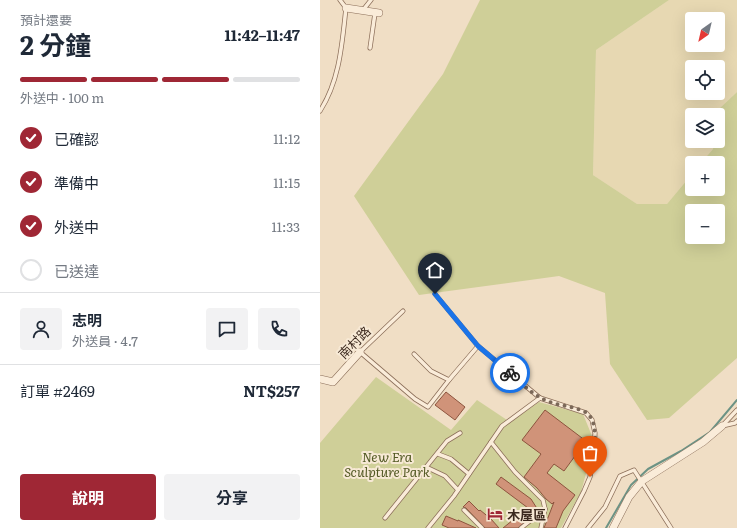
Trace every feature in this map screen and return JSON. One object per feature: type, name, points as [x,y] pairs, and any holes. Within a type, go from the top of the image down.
[{"type":"street","points":[[346,8],[377,13]]},
{"type":"street","name":"南村路","points":[[320,379],[332,382],[360,352]]},
{"type":"street","points":[[613,528],[629,497],[642,481],[703,442],[722,426]]},
{"type":"lane","points":[[320,111],[326,101],[338,68],[346,8],[340,0]]},
{"type":"lane","points":[[363,11],[371,0]]},
{"type":"lane","points":[[370,48],[377,13]]},
{"type":"lane","points":[[435,294],[478,346],[540,398],[586,413],[592,420],[595,433],[594,453],[590,477],[565,528]]},
{"type":"lane","name":"南村路","points":[[360,352],[402,311]]},
{"type":"lane","points":[[360,352],[415,399],[428,407],[478,346]]},
{"type":"lane","points":[[414,354],[431,371],[449,380]]},
{"type":"lane","points":[[428,528],[458,490],[502,426],[540,398]]},
{"type":"lane","points":[[722,426],[737,410]]},
{"type":"lane","points":[[722,426],[735,423],[737,421]]},
{"type":"lane","points":[[385,518],[447,442],[460,433]]},
{"type":"lane","points":[[491,442],[515,472],[543,500],[546,509],[541,528]]},
{"type":"lane","points":[[438,454],[451,459],[469,474]]},
{"type":"lane","points":[[426,467],[445,476],[458,490]]},
{"type":"lane","points":[[588,528],[605,507],[620,476],[634,470],[671,528]]},
{"type":"lane","points":[[521,528],[546,509]]},
{"type":"lane","points":[[464,510],[482,528]]},
{"type":"shaded area","points":[[669,0],[737,0],[737,92],[720,108],[685,108],[685,148],[713,149],[707,156],[685,156],[685,182],[667,204],[637,204],[593,175],[596,50]]},
{"type":"green space","points":[[480,0],[669,0],[596,50],[593,175],[637,204],[667,204],[685,182],[685,196],[725,196],[725,156],[707,156],[713,148],[725,148],[725,108],[720,108],[737,92],[737,358],[669,418],[647,420],[610,364],[605,293],[559,276],[419,295],[354,196],[443,74]]},
{"type":"green space","name":"New Era Sculpture Park","points":[[376,377],[451,430],[477,400],[510,422],[539,402],[583,414],[592,436],[591,455],[581,492],[561,528],[320,528],[320,443]]},
{"type":"building","points":[[446,392],[465,407],[455,420],[435,405]]},
{"type":"building","points":[[545,410],[586,441],[564,471],[554,464],[547,473],[575,495],[563,511],[556,528],[544,528],[554,502],[552,504],[546,499],[537,488],[524,477],[541,454],[522,440]]},
{"type":"building","points":[[501,477],[531,499],[538,510],[518,528],[503,528],[528,508],[496,484]]},
{"type":"building","points":[[469,501],[479,511],[480,510],[491,519],[499,528],[485,528],[466,508],[463,507]]},
{"type":"building","points":[[446,516],[476,528],[449,528],[442,525]]},
{"type":"waterway","points":[[606,528],[631,485],[648,469],[681,451],[710,432],[737,400]]},
{"type":"way so far","points":[[510,373],[540,398],[586,413],[592,420],[595,433],[594,453],[590,477]]},
{"type":"place","name":"木屋區","points":[[495,514]]},
{"type":"route","points":[[435,294],[478,346],[510,373]]}]
